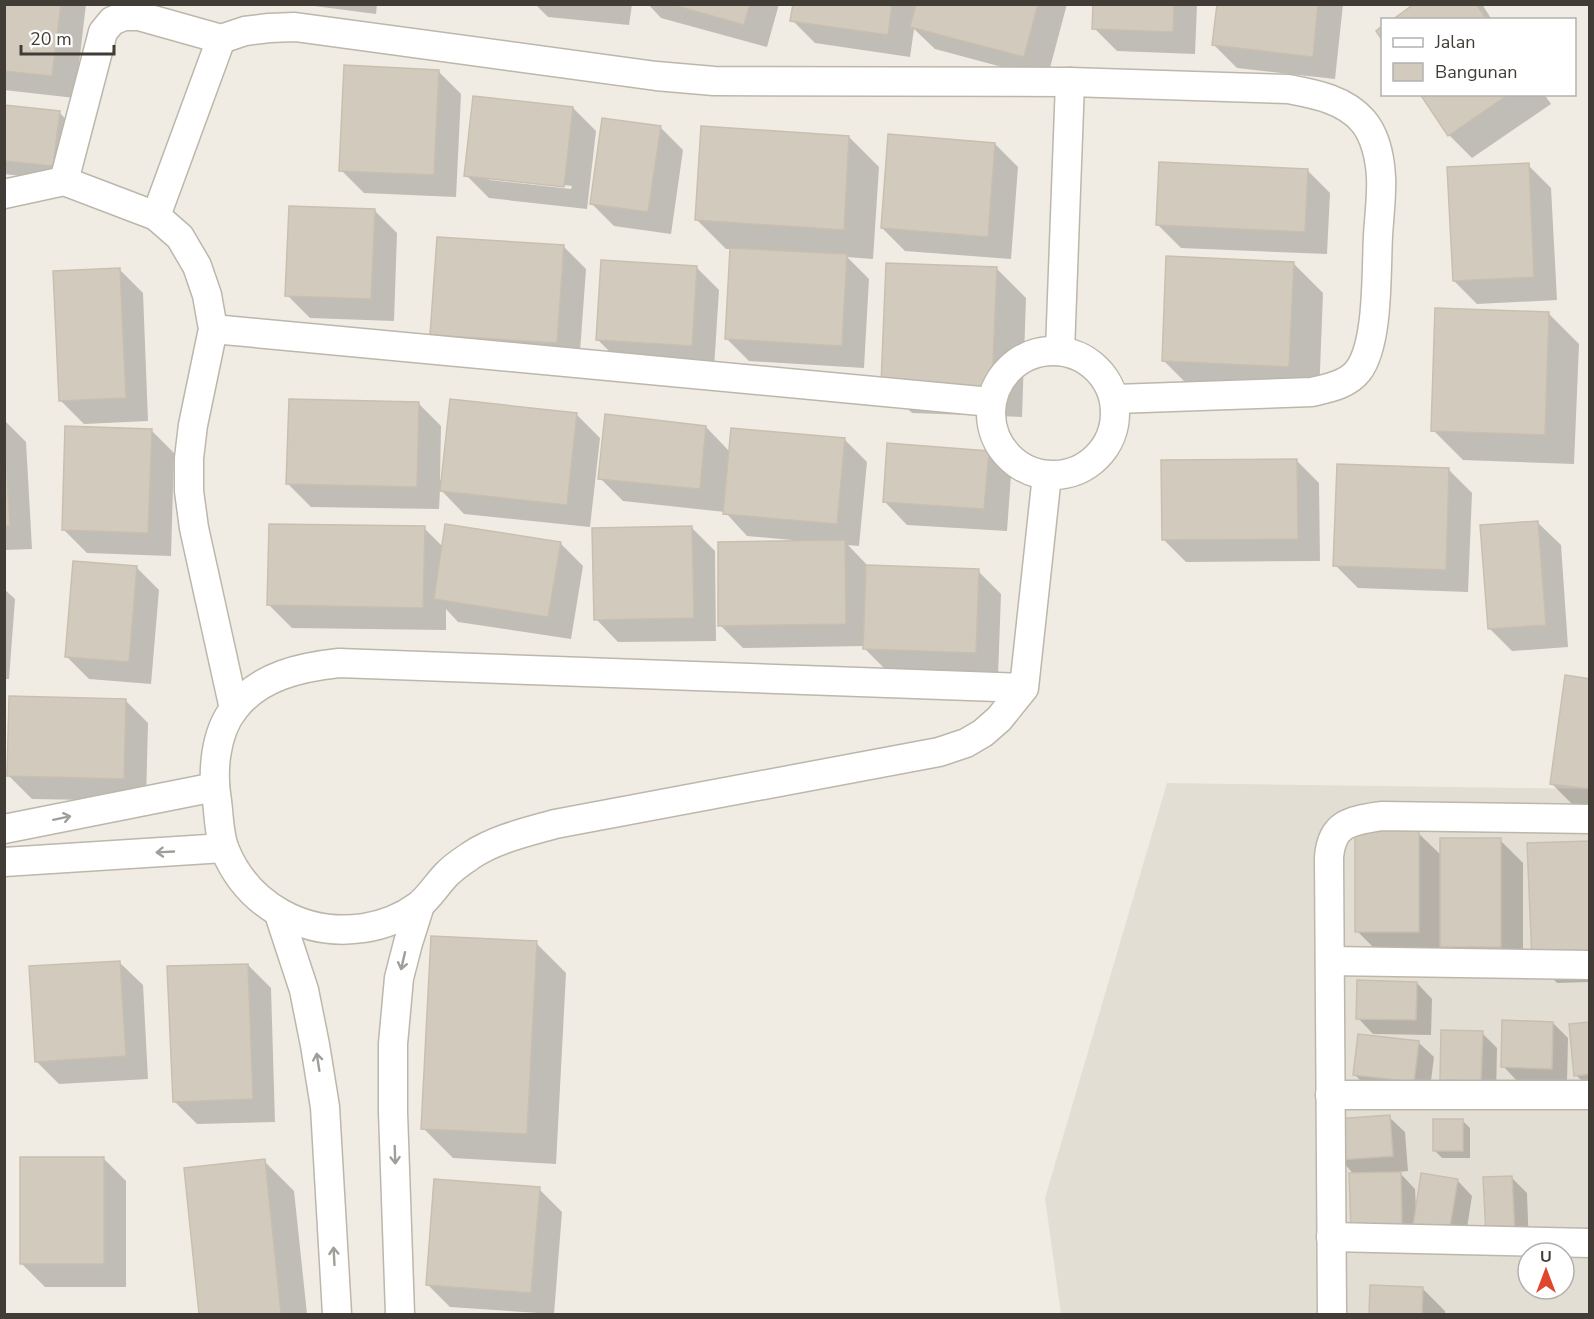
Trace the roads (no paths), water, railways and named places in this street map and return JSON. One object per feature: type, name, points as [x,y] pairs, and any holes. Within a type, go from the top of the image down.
[{"type":"street","points":[[64,181],[103,32],[112,21],[124,16],[140,16],[221,39],[244,31],[295,27],[656,76],[714,81],[1070,82],[1288,89],[1320,95],[1345,106],[1363,121],[1375,142],[1381,177],[1373,324],[1364,362],[1357,373],[1334,386],[1312,392],[1115,399]]},
{"type":"street","points":[[156,216],[221,39]]},
{"type":"street","points":[[1060,351],[1070,82]]},
{"type":"street","points":[[4,194],[64,181],[156,216],[180,237],[197,266],[207,295],[213,329],[193,425],[189,458],[189,491],[194,528],[234,709]]},
{"type":"street","points":[[213,329],[991,402]]},
{"type":"street","points":[[1060,351],[1085,358],[1104,375],[1115,399],[1115,423],[1107,445],[1091,462],[1070,473],[1047,475],[1022,467],[1003,451],[992,427],[991,402],[999,380],[1015,363],[1036,352],[1060,351]]},
{"type":"street","points":[[1024,688],[339,663],[308,666],[278,676],[254,689],[234,709],[223,729],[217,755],[214,787],[224,848],[235,870],[255,894],[279,914],[307,926],[333,929],[364,928],[394,920],[420,905],[448,872],[473,854],[507,838],[555,824],[939,752],[966,742],[983,733],[999,719],[1024,688],[1047,475]]},
{"type":"street","points":[[4,829],[214,787]]},
{"type":"street","points":[[1332,1314],[1329,857],[1331,840],[1340,828],[1357,820],[1381,816],[1590,819]]},
{"type":"street","points":[[4,861],[224,848]]},
{"type":"street","points":[[400,1314],[393,1044],[399,978],[420,905]]},
{"type":"street","points":[[279,914],[304,990],[325,1107],[337,1314]]},
{"type":"street","points":[[1330,961],[1590,965]]},
{"type":"street","points":[[1330,1095],[1590,1095]]},
{"type":"street","points":[[1331,1237],[1590,1243]]}]
